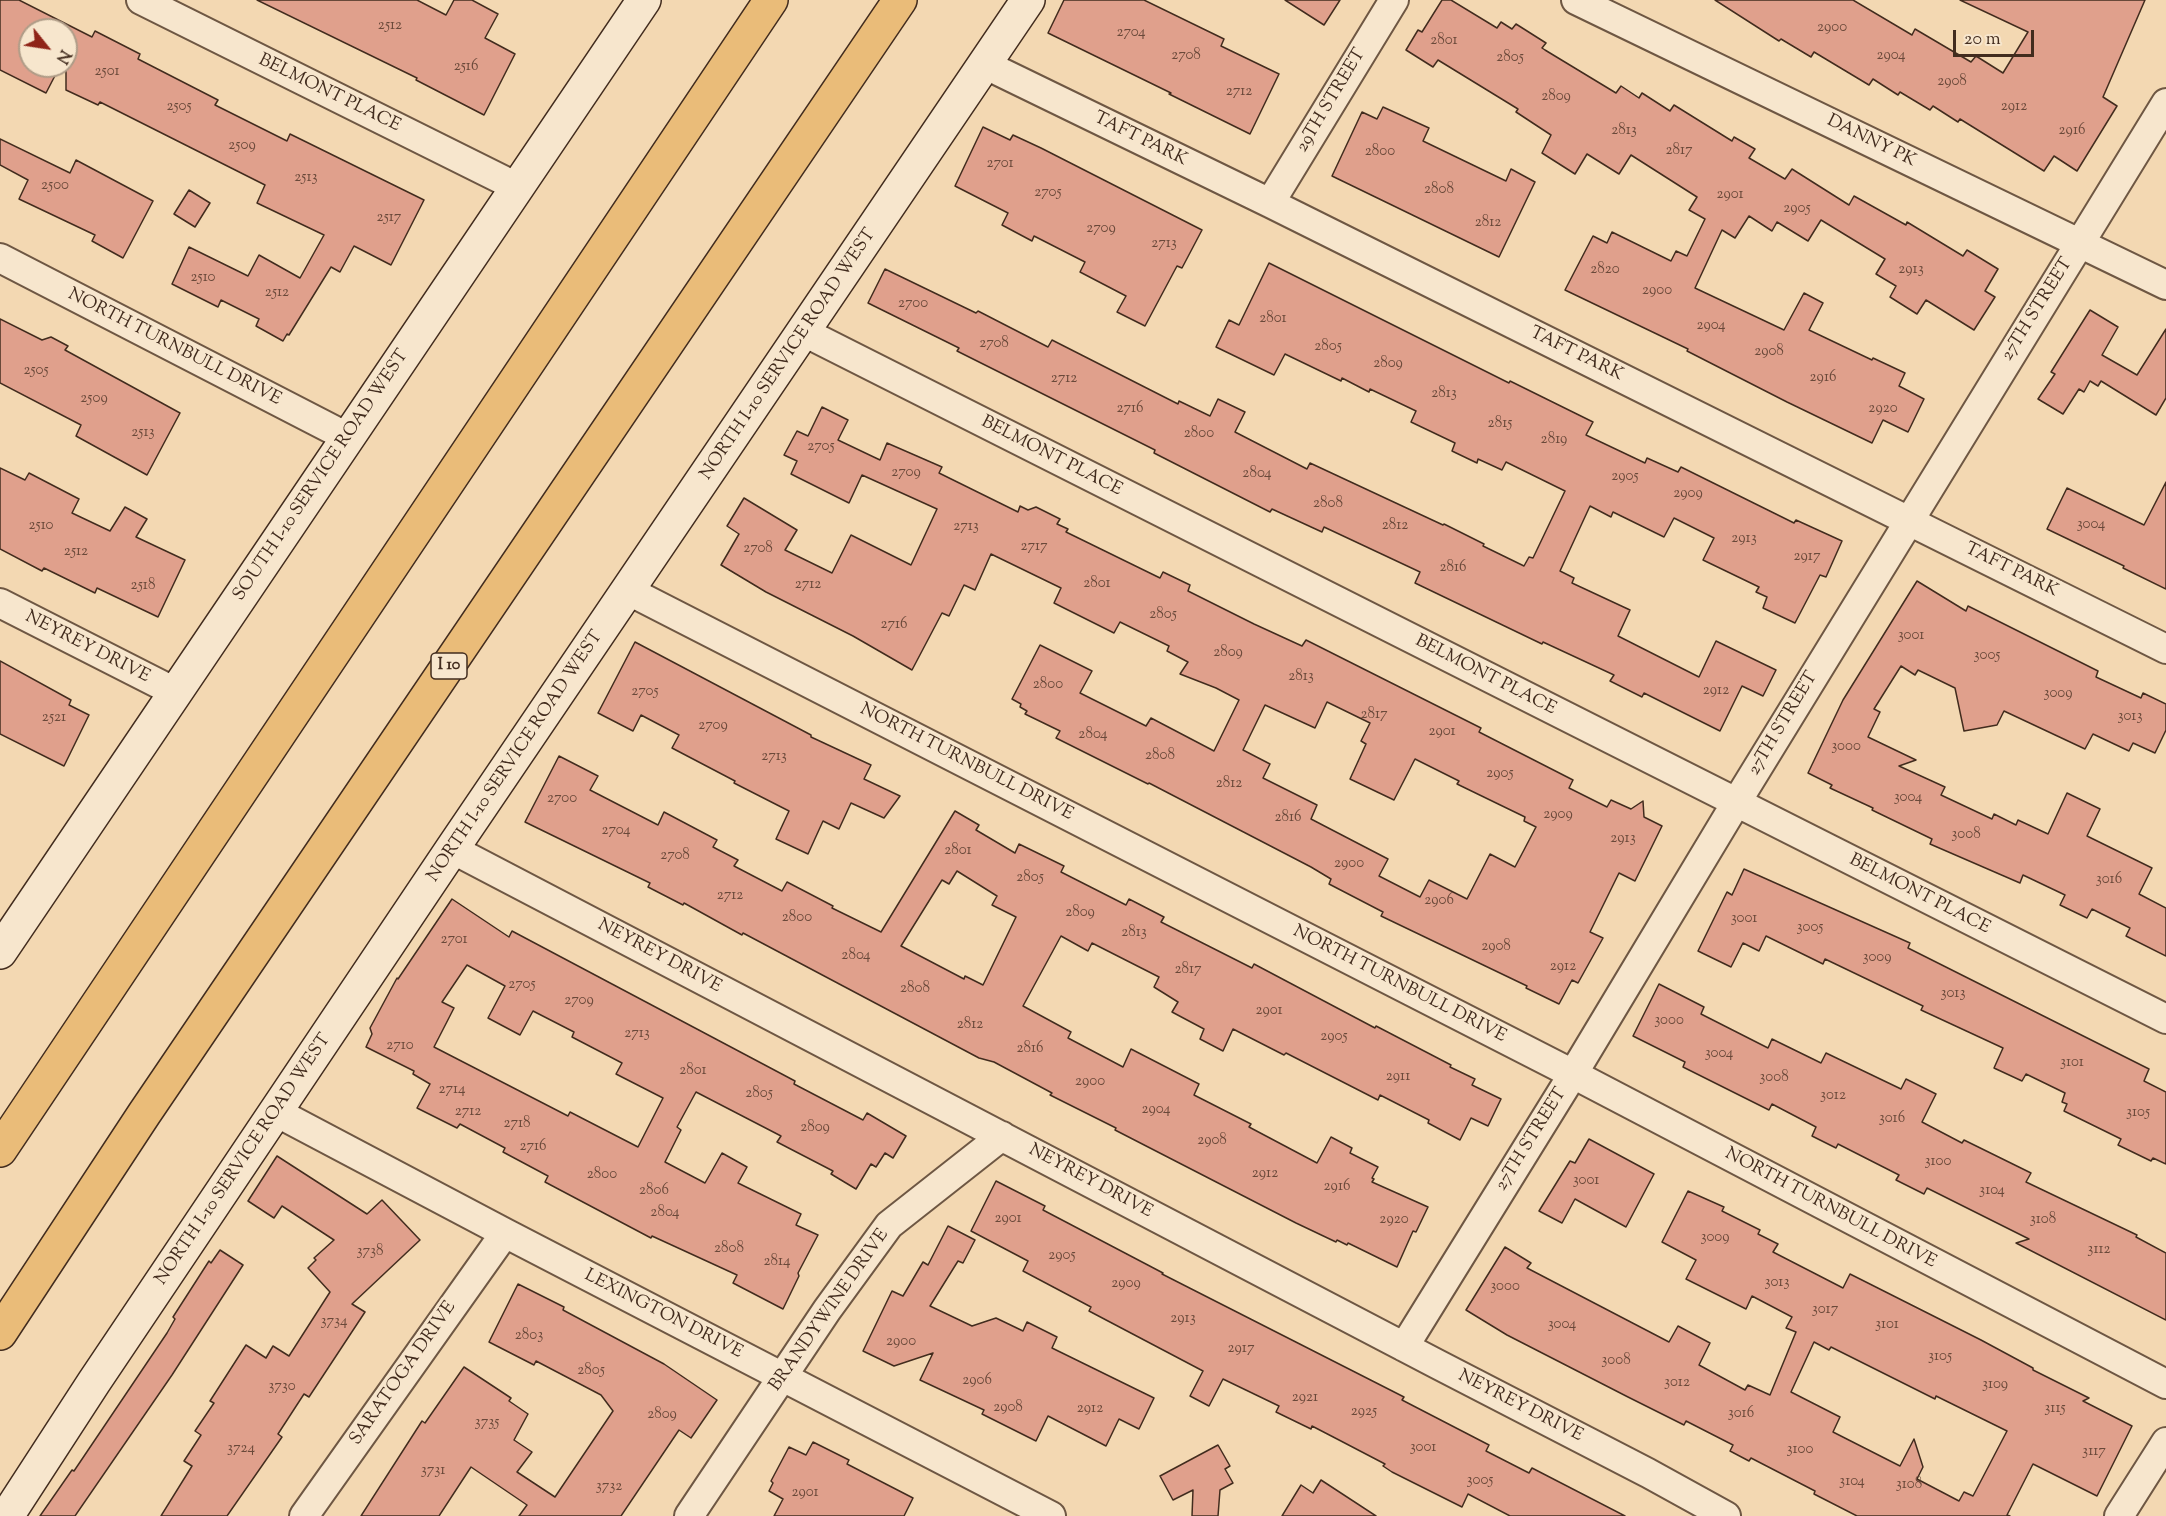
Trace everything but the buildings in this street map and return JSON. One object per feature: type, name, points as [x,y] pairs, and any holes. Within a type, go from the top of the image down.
[{"type":"highway","points":[[0,1150],[771,0]]},
{"type":"highway","name":"I 10","points":[[0,1333],[144,1114],[900,0]]},
{"type":"street","name":"BELMONT PLACE","points":[[141,0],[517,187]]},
{"type":"street","name":"SOUTH I-10 SERVICE ROAD WEST","points":[[0,952],[644,0]]},
{"type":"street","name":"NORTH I-10 SERVICE ROAD WEST","points":[[7,1516],[453,849],[1028,0]]},
{"type":"street","name":"29TH STREET","points":[[1270,203],[1394,0]]},
{"type":"street","name":"DANNY PK","points":[[1576,0],[2166,285]]},
{"type":"street","name":"TAFT PARK","points":[[984,64],[1270,203],[2166,649]]},
{"type":"street","name":"27TH STREET","points":[[1404,1347],[2166,103]]},
{"type":"street","name":"NORTH TURNBULL DRIVE","points":[[0,258],[349,438]]},
{"type":"street","name":"BELMONT PLACE","points":[[804,332],[2166,1019]]},
{"type":"street","name":"NORTH TURNBULL DRIVE","points":[[629,591],[1573,1074],[2166,1384]]},
{"type":"street","name":"NEYREY DRIVE","points":[[0,603],[175,692]]},
{"type":"street","name":"NEYREY DRIVE","points":[[453,849],[1648,1473],[1726,1516]]},
{"type":"street","name":"LEXINGTON DRIVE","points":[[276,1112],[1052,1516]]},
{"type":"street","name":"BRANDYWINE DRIVE","points":[[689,1516],[827,1311],[889,1225],[1002,1136]]},
{"type":"street","name":"SARATOGA DRIVE","points":[[304,1516],[505,1233]]},
{"type":"street","points":[[2119,1516],[2166,1442]]}]
